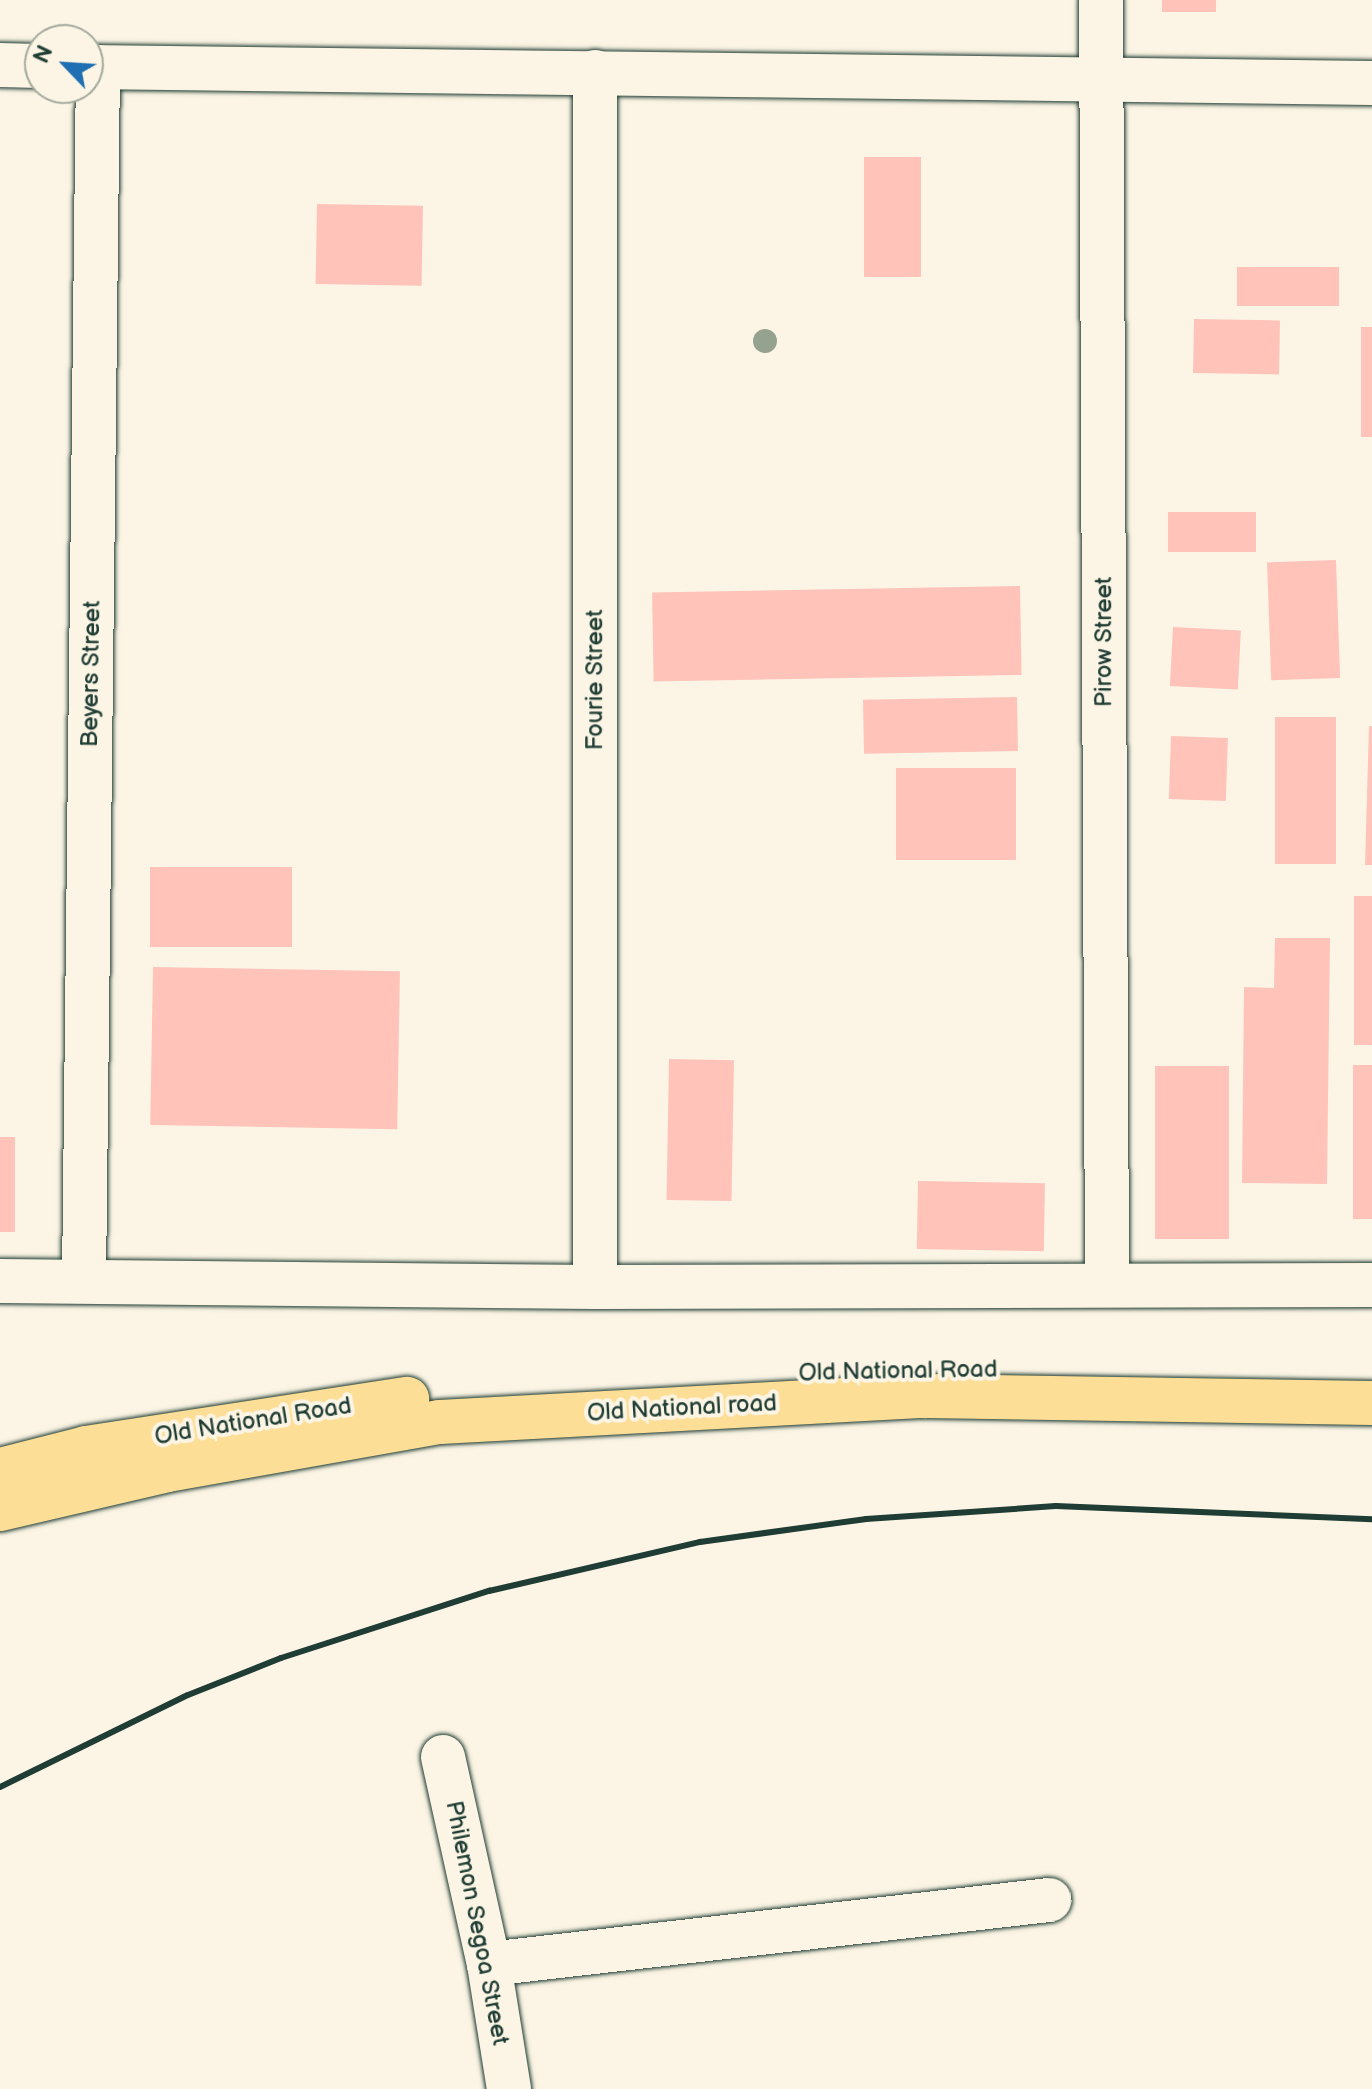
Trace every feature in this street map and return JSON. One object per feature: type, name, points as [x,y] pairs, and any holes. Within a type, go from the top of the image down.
[{"type":"main road","name":"Old National Road","points":[[0,1470],[86,1448],[343,1406],[665,1379],[895,1368],[1372,1377]]},
{"type":"main road","name":"Old National road","points":[[0,1509],[167,1470],[440,1422],[919,1396],[1372,1403]]},
{"type":"street","name":"Pirow Street","points":[[1101,0],[1107,1285]]},
{"type":"street","points":[[0,65],[24,66]]},
{"type":"street","points":[[104,67],[1372,83]]},
{"type":"street","name":"Fourie Street","points":[[595,72],[595,1287]]},
{"type":"street","name":"Beyers Street","points":[[84,1281],[93,104]]},
{"type":"street","points":[[0,1281],[595,1287],[1372,1285]]},
{"type":"street","name":"Philemon Segoa Street","points":[[443,1757],[489,1964],[509,2089]]},
{"type":"street","points":[[489,1964],[1049,1900]]},
{"type":"building","points":[[1162,0],[1216,0],[1216,12],[1162,12]]},
{"type":"building","points":[[864,157],[921,157],[921,277],[864,277]]},
{"type":"building","points":[[317,204],[423,206],[422,286],[316,284]]},
{"type":"building","points":[[1237,267],[1339,267],[1339,306],[1237,306]]},
{"type":"building","points":[[1194,319],[1280,321],[1279,374],[1193,373]]},
{"type":"building","points":[[1361,327],[1372,327],[1372,437],[1361,437]]},
{"type":"building","points":[[1168,512],[1256,512],[1256,552],[1168,552]]},
{"type":"building","points":[[1336,560],[1340,678],[1271,680],[1267,562]]},
{"type":"building","points":[[1020,586],[1022,675],[654,681],[652,592]]},
{"type":"building","points":[[1173,627],[1241,631],[1238,689],[1170,686]]},
{"type":"building","points":[[1017,697],[1018,751],[864,754],[863,700]]},
{"type":"building","points":[[1275,717],[1336,717],[1336,864],[1275,864]]},
{"type":"building","points":[[1369,726],[1372,726],[1372,865],[1365,865]]},
{"type":"building","points":[[1171,736],[1228,738],[1226,801],[1169,799]]},
{"type":"building","points":[[896,768],[1016,768],[1016,860],[896,860]]},
{"type":"building","points":[[150,867],[292,867],[292,947],[150,947]]},
{"type":"building","points":[[1354,896],[1372,896],[1372,1045],[1354,1045]]},
{"type":"building","points":[[1275,938],[1330,938],[1327,1184],[1242,1183],[1244,987],[1274,988]]},
{"type":"building","points":[[153,967],[400,971],[397,1129],[150,1125]]},
{"type":"building","points":[[669,1059],[734,1060],[732,1201],[667,1200]]},
{"type":"building","points":[[1353,1065],[1372,1065],[1372,1219],[1353,1219]]},
{"type":"building","points":[[1155,1066],[1229,1066],[1229,1239],[1155,1239]]},
{"type":"building","points":[[0,1137],[15,1137],[15,1232],[0,1232]]},
{"type":"building","points":[[918,1181],[1045,1183],[1044,1251],[917,1249]]},
{"type":"railway","points":[[0,1787],[188,1695],[281,1658],[489,1591],[700,1542],[866,1519],[1056,1506],[1372,1519]]}]
